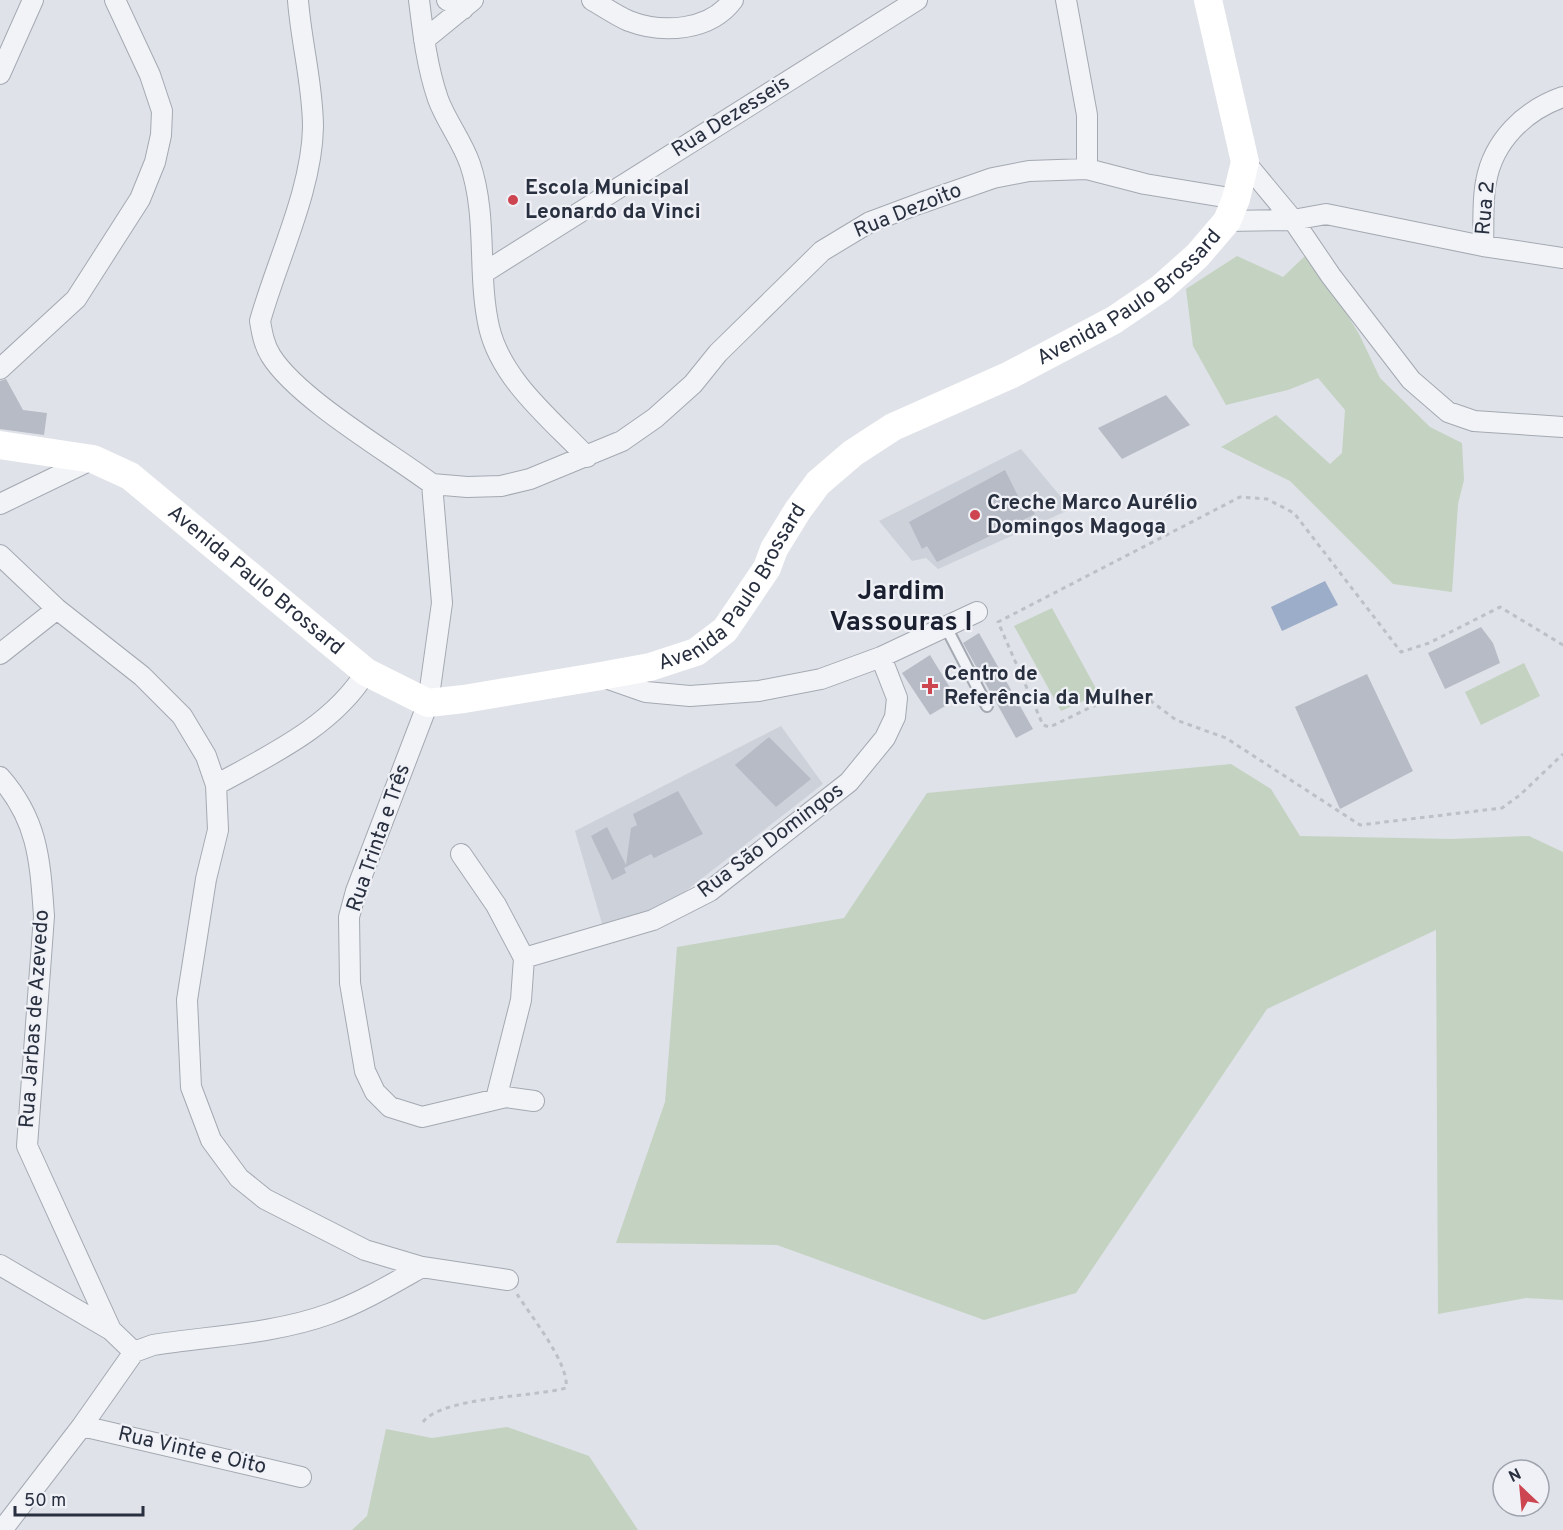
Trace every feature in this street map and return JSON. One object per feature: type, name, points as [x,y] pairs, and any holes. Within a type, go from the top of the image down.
[{"type":"main road","name":"Avenida Paulo Brossard","points":[[0,445],[93,459],[130,476],[366,672],[428,703],[464,699],[650,667],[696,652],[725,630],[767,568],[774,549],[798,510],[818,483],[854,453],[892,427],[1010,375],[1114,320],[1161,288],[1197,256],[1232,210],[1245,162],[1208,0]]},
{"type":"street","points":[[0,74],[33,0]]},
{"type":"street","points":[[0,369],[76,299],[140,199],[155,162],[161,135],[162,111],[150,75],[115,0]]},
{"type":"street","points":[[298,0],[311,105],[310,156],[260,321],[262,338],[270,355],[284,374],[334,415],[432,484]]},
{"type":"street","points":[[419,0],[424,40],[438,99],[470,164],[478,198],[489,329],[507,369],[533,401],[587,457]]},
{"type":"street","points":[[592,0],[630,21],[673,29],[697,26],[729,6],[733,0]]},
{"type":"street","name":"Rua Dezesseis","points":[[485,272],[886,8],[917,0]]},
{"type":"street","points":[[1066,0],[1087,115],[1087,169]]},
{"type":"street","points":[[424,40],[461,3]]},
{"type":"street","name":"Rua 2","points":[[1483,246],[1486,182],[1494,157],[1509,132],[1538,107],[1563,97]]},
{"type":"street","points":[[1245,162],[1293,220],[1331,276],[1411,380],[1448,412],[1474,421],[1563,427]]},
{"type":"street","name":"Rua Dezoito","points":[[432,484],[501,486],[530,479],[622,441],[655,418],[693,384],[725,346],[822,250],[870,222],[993,178],[1029,171],[1087,169],[1232,210],[1293,220],[1326,214],[1483,246],[1563,258]]},
{"type":"street","points":[[0,504],[93,459]]},
{"type":"street","name":"Rua Trinta e Três","points":[[432,484],[442,603],[428,703],[356,891],[349,917],[350,983],[364,1071],[375,1092],[390,1107],[422,1117],[506,1097],[534,1101]]},
{"type":"street","points":[[0,555],[57,609],[142,676],[182,716],[206,756],[216,785],[218,830],[206,879],[187,1000],[191,1087],[211,1140],[239,1179],[266,1199],[364,1250],[422,1267],[508,1280]]},
{"type":"street","points":[[0,654],[57,609]]},
{"type":"street","points":[[601,676],[646,692],[701,695],[759,691],[821,679],[881,657],[977,612]]},
{"type":"street","name":"Rua São Domingos","points":[[524,958],[653,920],[710,891],[849,782],[885,738],[895,717],[897,698],[881,657]]},
{"type":"street","points":[[216,785],[269,756],[320,722],[353,692],[366,672]]},
{"type":"street","name":"Rua Jarbas de Azevedo","points":[[0,777],[20,804],[35,834],[44,916],[27,1146],[111,1330],[134,1352]]},
{"type":"street","points":[[461,854],[496,905],[524,958],[521,1000],[496,1099]]},
{"type":"street","points":[[0,1265],[111,1330]]},
{"type":"street","points":[[2,1530],[82,1426],[134,1352],[153,1345],[279,1326],[327,1315],[375,1294],[422,1267]]},
{"type":"street","name":"Rua Vinte e Oito","points":[[82,1426],[301,1477]]},
{"type":"lane","points":[[945,627],[987,706]]},
{"type":"path","points":[[1563,645],[1500,607],[1429,643],[1401,652],[1294,513],[1267,499],[1240,497],[998,622],[1043,725],[1050,727],[1118,694],[1139,692],[1176,720],[1226,738],[1360,825],[1502,808],[1520,795],[1563,754]]},
{"type":"path","points":[[423,1422],[427,1416],[441,1410],[478,1401],[548,1393],[566,1388],[567,1379],[559,1361],[508,1280]]},
{"type":"shaded area","name":"Creche Marco Aurélio Domingos Magoga","points":[[1021,449],[1071,509],[938,569],[926,558],[912,561],[879,521]]},
{"type":"shaded area","points":[[781,726],[823,784],[673,901],[603,927],[575,831]]},
{"type":"green space","points":[[1237,256],[1283,277],[1305,256],[1332,290],[1359,334],[1380,378],[1430,427],[1462,443],[1464,480],[1458,504],[1452,592],[1393,584],[1290,481],[1221,447],[1276,415],[1330,464],[1342,453],[1345,410],[1318,378],[1288,390],[1226,405],[1193,346],[1186,289]]},
{"type":"green space","points":[[1052,608],[1099,694],[1061,711],[1014,626]]},
{"type":"green space","points":[[1524,663],[1540,696],[1481,725],[1465,692]]},
{"type":"green space","points":[[1231,764],[1271,789],[1300,836],[1452,839],[1529,836],[1563,852],[1563,1300],[1526,1298],[1438,1314],[1436,930],[1267,1009],[1076,1293],[984,1320],[777,1245],[616,1243],[665,1102],[677,947],[844,918],[927,793]]},
{"type":"green space","points":[[507,1427],[589,1456],[638,1530],[352,1530],[367,1516],[386,1429],[432,1438]]},
{"type":"water","points":[[1325,581],[1338,605],[1282,631],[1271,607]]},
{"type":"building","points":[[6,379],[23,410],[47,413],[44,435],[0,429],[0,381]]},
{"type":"building","points":[[1166,395],[1190,425],[1122,459],[1098,428]]},
{"type":"building","points":[[1005,470],[1023,506],[1029,502],[1035,514],[937,562],[927,546],[922,549],[909,522]]},
{"type":"building","points":[[1481,627],[1493,643],[1500,663],[1445,689],[1428,653]]},
{"type":"building","points":[[979,633],[1033,729],[1016,738],[963,643]]},
{"type":"building","name":"Centro de Referência da Mulher","points":[[930,655],[957,699],[930,715],[902,673]]},
{"type":"building","points":[[1367,674],[1413,771],[1340,809],[1295,707]]},
{"type":"building","points":[[769,737],[811,779],[776,807],[735,765]]},
{"type":"building","points":[[678,791],[703,834],[654,858],[651,854],[624,868],[626,873],[612,880],[591,836],[607,827],[626,865],[631,828],[637,825],[633,814]]},
{"type":"place","name":"Escola Municipal Leonardo da Vinci","points":[[513,200]]},
{"type":"place","name":"Creche Marco Aurélio Domingos Magoga","points":[[975,515]]},
{"type":"place","name":"Centro de Referência da Mulher","points":[[930,686]]},
{"type":"district","name":"Jardim Vassouras I","points":[[901,608]]}]
